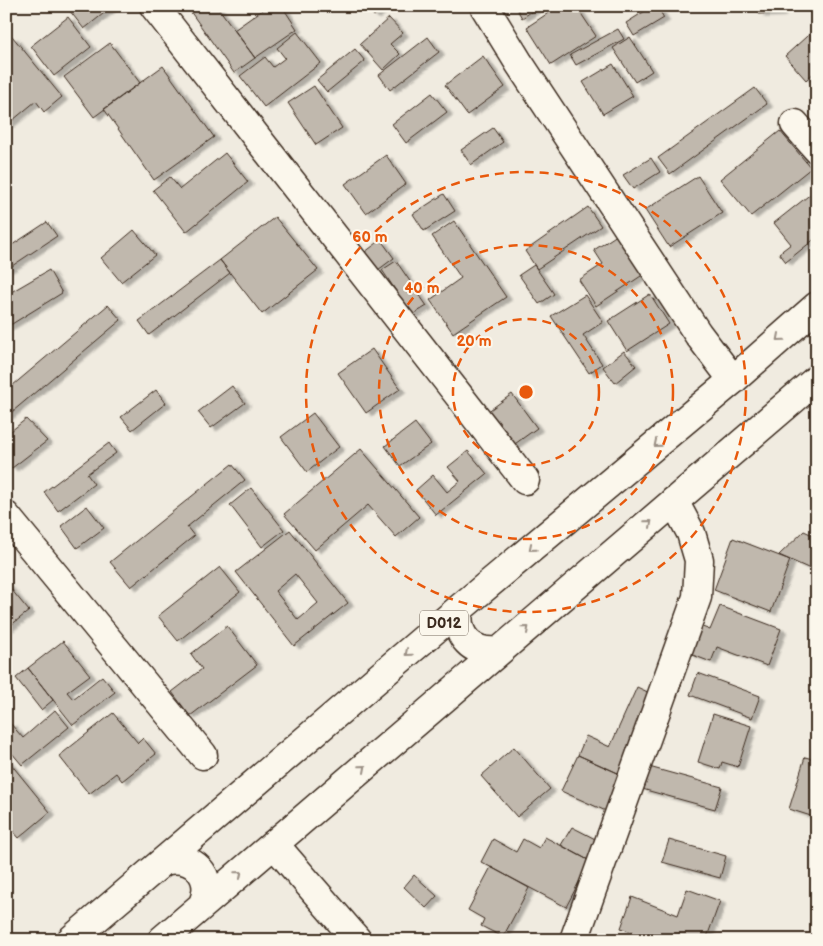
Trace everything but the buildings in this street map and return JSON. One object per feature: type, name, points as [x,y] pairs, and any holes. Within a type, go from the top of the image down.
[{"type":"main road","points":[[154,6],[525,480]]},
{"type":"main road","points":[[484,6],[519,63],[692,326],[733,380]]},
{"type":"main road","points":[[796,124],[817,148]]},
{"type":"main road","name":"D012","points":[[71,940],[733,380],[817,306]]},
{"type":"main road","points":[[165,939],[203,904],[817,379]]},
{"type":"main road","points":[[574,940],[697,597],[699,560],[691,533],[674,501]]},
{"type":"main road","points":[[6,516],[203,755]]},
{"type":"main road","points":[[459,610],[459,627],[467,641],[482,651],[499,652]]},
{"type":"main road","points":[[274,844],[357,940]]},
{"type":"main road","points":[[164,861],[174,858],[184,860],[194,864],[201,871],[207,887],[203,904]]}]
